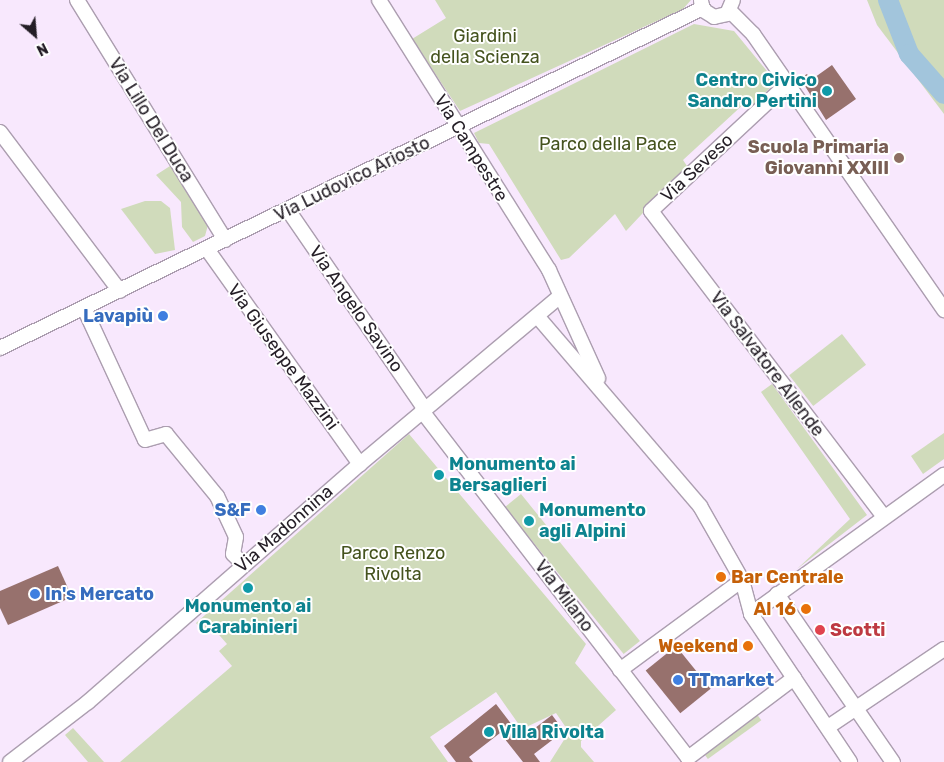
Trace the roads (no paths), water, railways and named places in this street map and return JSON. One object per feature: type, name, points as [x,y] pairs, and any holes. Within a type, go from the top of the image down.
[{"type":"street","name":"Via Lillo Del Duca","points":[[77,0],[225,240]]},
{"type":"street","name":"Via Campestre","points":[[379,0],[549,270],[559,297],[581,336],[602,388]]},
{"type":"street","name":"Via Ludovico Ariosto","points":[[0,348],[459,128],[702,4]]},
{"type":"street","points":[[702,4],[714,17],[732,5],[944,310]]},
{"type":"street","name":"Via Seveso","points":[[652,211],[787,84]]},
{"type":"street","points":[[0,132],[120,291]]},
{"type":"street","name":"Via Angelo Savino","points":[[288,210],[423,410]]},
{"type":"street","name":"Via Salvatore Allende","points":[[652,211],[884,516]]},
{"type":"street","name":"Via Giuseppe Mazzini","points":[[207,250],[360,464]]},
{"type":"street","name":"Via Madonnina","points":[[10,762],[88,702],[243,564],[423,410],[538,317],[559,297]]},
{"type":"street","points":[[84,308],[145,440],[166,434],[216,496],[236,537],[234,554],[243,564]]},
{"type":"street","points":[[538,317],[602,388],[700,506],[742,580],[751,614],[850,762]]},
{"type":"street","name":"Via Milano","points":[[423,410],[688,760]]},
{"type":"street","points":[[751,614],[884,516],[944,475]]},
{"type":"street","points":[[620,670],[742,580]]},
{"type":"street","points":[[777,594],[893,762]]},
{"type":"street","points":[[828,728],[944,649]]},
{"type":"street","points":[[688,760],[794,678]]},
{"type":"waterway","points":[[888,0],[909,54],[944,94]]},
{"type":"place","name":"Centro Civico Sandro Pertini","points":[[827,91]]},
{"type":"place","name":"Scuola Primaria Giovanni XXIII","points":[[899,158]]},
{"type":"place","name":"Lavapiù","points":[[163,316]]},
{"type":"place","name":"Monumento ai Bersaglieri","points":[[439,475]]},
{"type":"place","name":"S&F","points":[[261,510]]},
{"type":"place","name":"Monumento agli Alpini","points":[[529,521]]},
{"type":"place","name":"Bar Centrale","points":[[721,577]]},
{"type":"place","name":"Monumento ai Carabinieri","points":[[248,588]]},
{"type":"place","name":"In's Mercato","points":[[35,594]]},
{"type":"place","name":"Al 16","points":[[806,609]]},
{"type":"place","name":"Scotti","points":[[820,630]]},
{"type":"place","name":"Weekend","points":[[748,646]]},
{"type":"place","name":"TTmarket","points":[[678,680]]},
{"type":"place","name":"Villa Rivolta","points":[[489,732]]},
{"type":"park label","name":"Giardini della Scienza","points":[[485,47]]},
{"type":"park label","name":"Parco della Pace","points":[[608,144]]},
{"type":"park label","name":"Parco Renzo Rivolta","points":[[393,564]]}]
